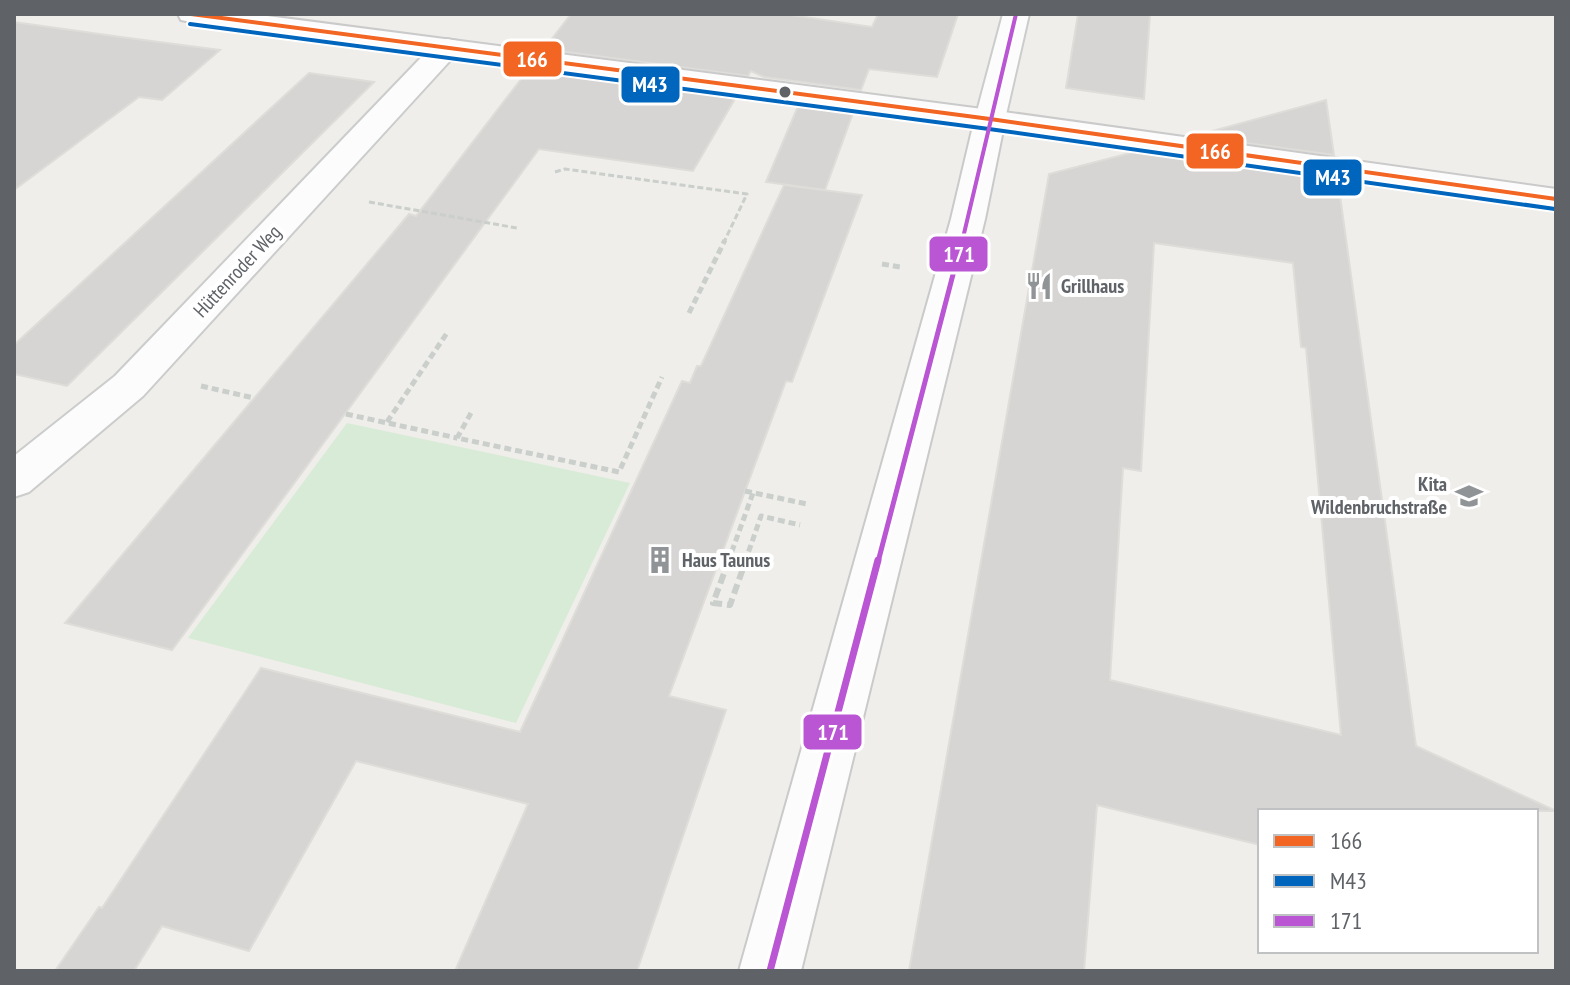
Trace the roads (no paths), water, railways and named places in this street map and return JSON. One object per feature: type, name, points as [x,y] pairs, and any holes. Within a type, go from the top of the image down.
[{"type":"street","points":[[191,14],[990,119],[1556,199]]},
{"type":"street","points":[[770,971],[968,219],[1016,14]]},
{"type":"street","name":"Hüttenroder Weg","points":[[14,480],[129,386],[447,47]]},
{"type":"place","name":"Grillhaus","points":[[1039,286]]},
{"type":"place","name":"Kita Wildenbruchstraße","points":[[1469,496]]},
{"type":"place","name":"Haus Taunus","points":[[660,560]]}]
